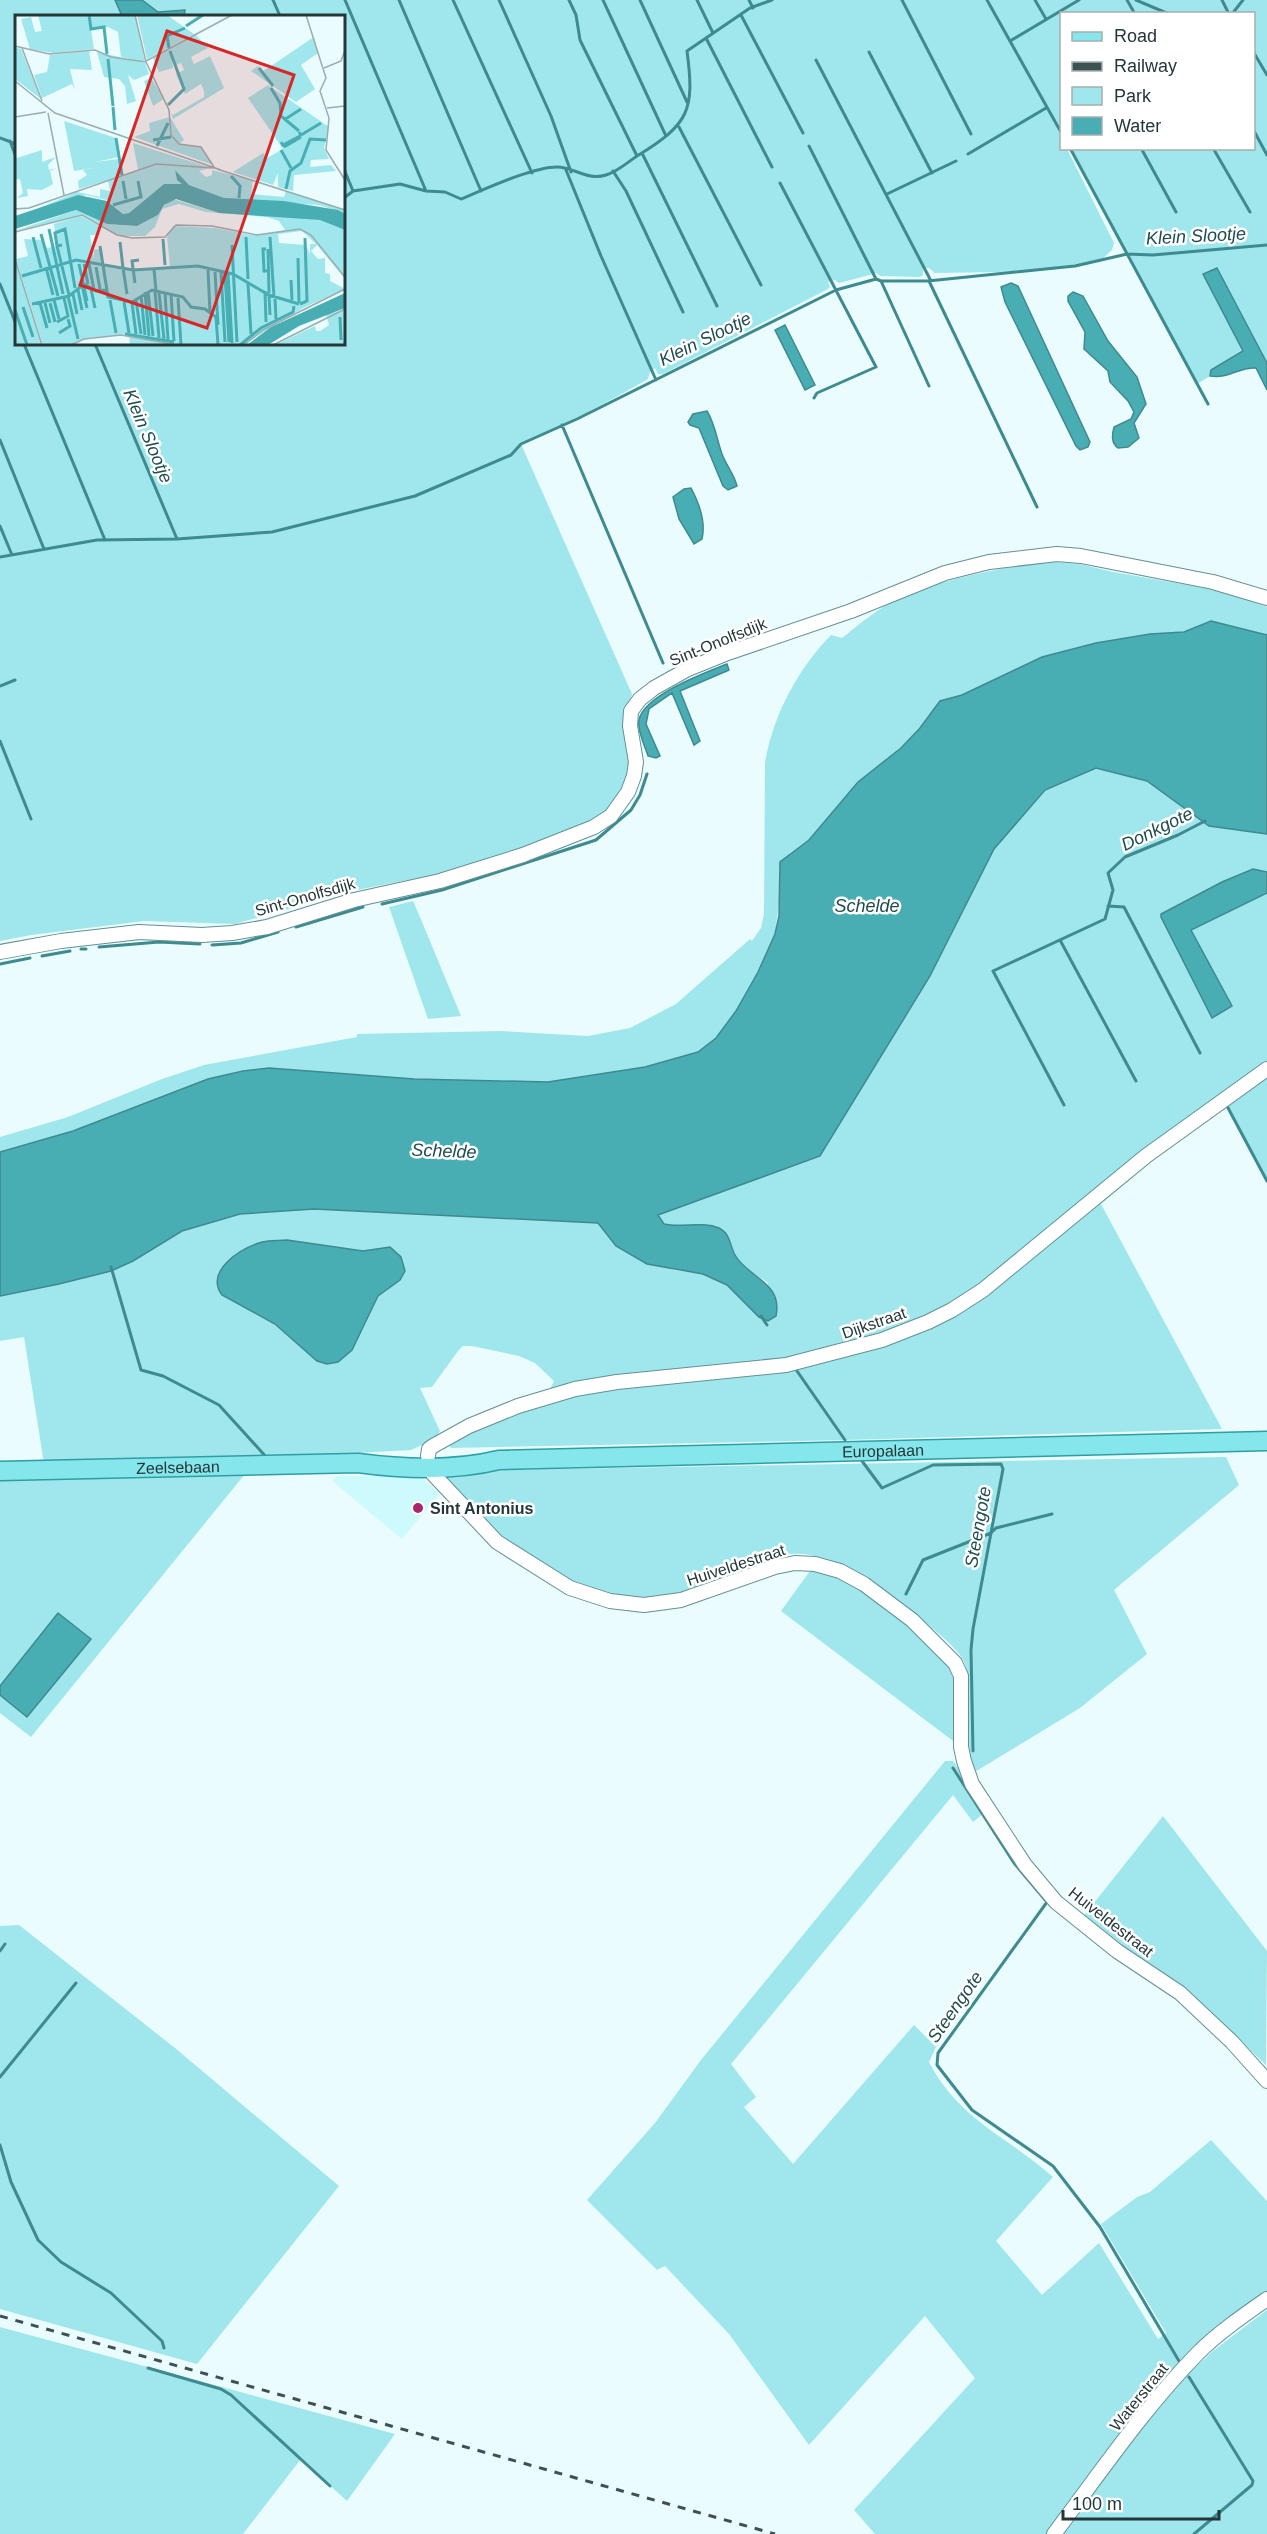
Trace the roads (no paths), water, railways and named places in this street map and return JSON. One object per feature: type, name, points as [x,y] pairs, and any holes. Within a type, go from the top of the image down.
[{"type":"main road","name":"Europalaan","points":[[499,1460],[1267,1441]]},
{"type":"main road","name":"Zeelsebaan","points":[[0,1471],[358,1463],[391,1457],[428,1461],[486,1457],[499,1460]]},
{"type":"street","name":"Sint-Onolfsdijk","points":[[0,952],[61,941],[139,932],[212,934],[267,927],[354,900],[440,880],[523,855],[594,827],[611,816],[628,792],[636,762],[630,726],[631,711],[640,699],[654,688],[688,669],[725,654],[851,611],[945,573],[989,562],[1057,554],[1081,556],[1213,582],[1267,598]]},
{"type":"street","name":"Dijkstraat","points":[[428,1461],[429,1449],[469,1426],[518,1406],[575,1389],[617,1382],[786,1365],[882,1340],[928,1322],[983,1290],[1146,1156],[1267,1069]]},
{"type":"street","name":"Huiveldestraat","points":[[428,1461],[433,1474],[497,1542],[570,1588],[610,1601],[644,1605],[681,1600],[775,1567],[795,1563],[815,1564],[840,1571],[864,1584],[912,1620],[955,1663],[961,1676],[961,1747],[964,1761],[972,1784],[1025,1865],[1056,1902],[1117,1951],[1180,1993],[1232,2042],[1267,2081]]},
{"type":"street","name":"Waterstraat","points":[[1054,2534],[1152,2404],[1178,2375],[1200,2351],[1267,2299]]},
{"type":"water","points":[[115,0],[142,0],[158,12],[185,10],[184,15],[122,15]]},
{"type":"water","points":[[1217,268],[1267,363],[1267,390],[1256,368],[1244,369],[1223,376],[1210,376],[1211,370],[1243,351],[1203,274]]},
{"type":"water","points":[[1011,283],[1018,286],[1090,442],[1088,447],[1080,450],[1076,446],[1005,302],[1001,287]]},
{"type":"water","points":[[1073,292],[1083,296],[1108,341],[1137,377],[1146,404],[1134,423],[1139,438],[1128,447],[1118,448],[1116,446],[1113,441],[1114,427],[1131,419],[1134,412],[1128,401],[1110,382],[1108,371],[1084,349],[1085,332],[1068,301],[1068,296]]},
{"type":"water","points":[[785,325],[815,385],[805,390],[775,330]]},
{"type":"water","points":[[707,411],[722,454],[737,486],[728,490],[723,486],[699,428],[688,422],[693,414]]},
{"type":"water","points":[[691,488],[699,506],[703,526],[702,539],[694,544],[679,519],[673,497],[684,489]]},
{"type":"water","name":"Schelde","points":[[1211,621],[1267,635],[1267,834],[1209,826],[1147,781],[1096,768],[1045,790],[994,849],[930,976],[820,1156],[658,1215],[664,1224],[706,1225],[723,1230],[741,1263],[763,1281],[774,1295],[777,1305],[776,1316],[768,1321],[759,1317],[727,1285],[703,1274],[647,1264],[616,1246],[598,1223],[314,1209],[240,1214],[182,1231],[133,1261],[111,1271],[0,1296],[0,1152],[73,1131],[208,1079],[269,1068],[414,1079],[548,1082],[645,1067],[698,1052],[716,1038],[736,1011],[758,972],[775,934],[779,916],[780,862],[809,840],[858,782],[901,748],[920,728],[940,701],[962,695],[1042,657],[1096,643],[1150,634],[1184,632]]},
{"type":"water","points":[[727,664],[729,670],[680,691],[700,741],[694,745],[672,693],[649,709],[646,724],[660,756],[656,758],[648,756],[639,729],[639,720],[643,711],[652,702],[677,686]]},
{"type":"water","points":[[1253,869],[1267,872],[1267,893],[1191,930],[1232,1006],[1212,1018],[1161,914],[1222,882]]},
{"type":"water","points":[[287,1240],[363,1251],[390,1247],[401,1257],[405,1271],[400,1280],[378,1296],[352,1350],[338,1362],[327,1364],[317,1361],[275,1324],[222,1295],[218,1286],[221,1270],[234,1256],[259,1243]]},
{"type":"water","points":[[58,1613],[91,1639],[27,1717],[0,1695],[0,1686]]},
{"type":"waterway","points":[[273,0],[280,15]]},
{"type":"waterway","points":[[345,0],[426,191]]},
{"type":"waterway","points":[[399,0],[481,191]]},
{"type":"waterway","points":[[453,0],[532,173]]},
{"type":"waterway","points":[[499,0],[551,116],[571,172]]},
{"type":"waterway","points":[[569,0],[576,15],[580,40],[637,156]]},
{"type":"waterway","points":[[603,0],[666,136]]},
{"type":"waterway","points":[[640,0],[687,102]]},
{"type":"waterway","points":[[697,0],[713,33]]},
{"type":"waterway","points":[[749,0],[753,8]]},
{"type":"waterway","points":[[345,197],[353,191],[400,184],[426,191],[445,192],[461,199],[509,179],[547,168],[563,168],[593,176],[610,174],[668,135],[678,125],[688,102],[690,88],[687,51],[750,8],[772,0]]},
{"type":"waterway","points":[[902,0],[971,134]]},
{"type":"waterway","points":[[987,0],[1060,130]]},
{"type":"waterway","points":[[1035,0],[1046,19]]},
{"type":"waterway","points":[[1010,41],[1079,0]]},
{"type":"waterway","points":[[1127,0],[1134,12]]},
{"type":"waterway","points":[[1136,0],[1164,12]]},
{"type":"waterway","points":[[1222,0],[1228,12]]},
{"type":"waterway","points":[[1234,12],[1243,0]]},
{"type":"waterway","points":[[741,15],[803,133]]},
{"type":"waterway","points":[[706,38],[772,167]]},
{"type":"waterway","points":[[869,52],[932,173]]},
{"type":"waterway","points":[[1255,55],[1267,75]]},
{"type":"waterway","points":[[816,60],[931,281]]},
{"type":"waterway","points":[[968,154],[1046,108]]},
{"type":"waterway","points":[[679,127],[761,285]]},
{"type":"waterway","points":[[1255,133],[1267,155]]},
{"type":"waterway","name":"Klein Slootje","points":[[0,138],[15,144]]},
{"type":"waterway","name":"Klein Slootje","points":[[10,141],[15,154]]},
{"type":"waterway","points":[[809,146],[876,279]]},
{"type":"waterway","points":[[1071,150],[1208,404]]},
{"type":"waterway","points":[[1142,150],[1176,212]]},
{"type":"waterway","points":[[1214,150],[1250,212]]},
{"type":"waterway","points":[[642,153],[717,306]]},
{"type":"waterway","points":[[887,194],[956,161]]},
{"type":"waterway","points":[[566,170],[656,380]]},
{"type":"waterway","points":[[345,171],[353,191]]},
{"type":"waterway","points":[[613,171],[626,191],[683,312]]},
{"type":"waterway","points":[[780,183],[876,367],[817,393],[814,398]]},
{"type":"waterway","name":"Klein Slootje","points":[[0,557],[97,540],[177,539],[272,532],[415,496],[511,455],[521,444],[577,419],[836,290],[876,279],[881,281],[928,281],[1075,266],[1127,254],[1153,255],[1267,245]]},
{"type":"waterway","points":[[881,281],[929,386]]},
{"type":"waterway","points":[[929,281],[1037,507]]},
{"type":"waterway","points":[[0,284],[15,322]]},
{"type":"waterway","points":[[24,345],[105,540]]},
{"type":"waterway","name":"Klein Slootje","points":[[95,345],[177,539]]},
{"type":"waterway","points":[[562,425],[663,663]]},
{"type":"waterway","points":[[0,440],[44,549]]},
{"type":"waterway","points":[[0,526],[12,555]]},
{"type":"waterway","points":[[0,686],[15,680]]},
{"type":"waterway","points":[[0,741],[31,819]]},
{"type":"waterway","points":[[382,904],[442,890],[596,840],[631,810],[640,795],[647,774]]},
{"type":"waterway","points":[[1064,1105],[993,971],[1105,919],[1113,890],[1108,873],[1125,857],[1205,821]]},
{"type":"waterway","name":"Donkgote","points":[[1108,906],[1124,907],[1200,1053]]},
{"type":"waterway","points":[[296,927],[363,907]]},
{"type":"waterway","points":[[212,945],[241,943],[278,932]]},
{"type":"waterway","points":[[1060,940],[1136,1081]]},
{"type":"waterway","points":[[99,947],[159,942],[200,944]]},
{"type":"waterway","points":[[81,949],[86,949]]},
{"type":"waterway","points":[[42,956],[70,951]]},
{"type":"waterway","points":[[0,964],[30,958]]},
{"type":"waterway","name":"Donkgote","points":[[1227,1106],[1267,1181]]},
{"type":"waterway","points":[[111,1267],[141,1370],[163,1376],[219,1405],[268,1459]]},
{"type":"waterway","name":"Steengote","points":[[761,1316],[767,1325]]},
{"type":"waterway","name":"Steengote","points":[[797,1371],[845,1440]]},
{"type":"waterway","name":"Steengote","points":[[862,1461],[882,1488],[933,1465],[1001,1464],[1003,1469],[973,1629],[971,1650],[973,1751]]},
{"type":"waterway","points":[[906,1594],[923,1560],[991,1533],[996,1528],[1052,1514]]},
{"type":"waterway","name":"Steengote","points":[[953,1768],[1014,1863],[1047,1902],[938,2053],[937,2065],[972,2110],[1053,2166],[1100,2227],[1179,2361]]},
{"type":"waterway","points":[[0,1951],[5,1944]]},
{"type":"waterway","points":[[0,2077],[76,1983]]},
{"type":"waterway","points":[[0,2145],[11,2182],[38,2240],[61,2262],[111,2293],[162,2341],[164,2348]]},
{"type":"waterway","points":[[148,2368],[221,2389],[231,2395],[330,2486]]},
{"type":"waterway","name":"Steengote","points":[[1189,2377],[1253,2481],[1252,2485],[1194,2534]]},
{"type":"railway","points":[[0,2316],[775,2534]]},
{"type":"place","name":"Sint Antonius","points":[[418,1508]]}]
